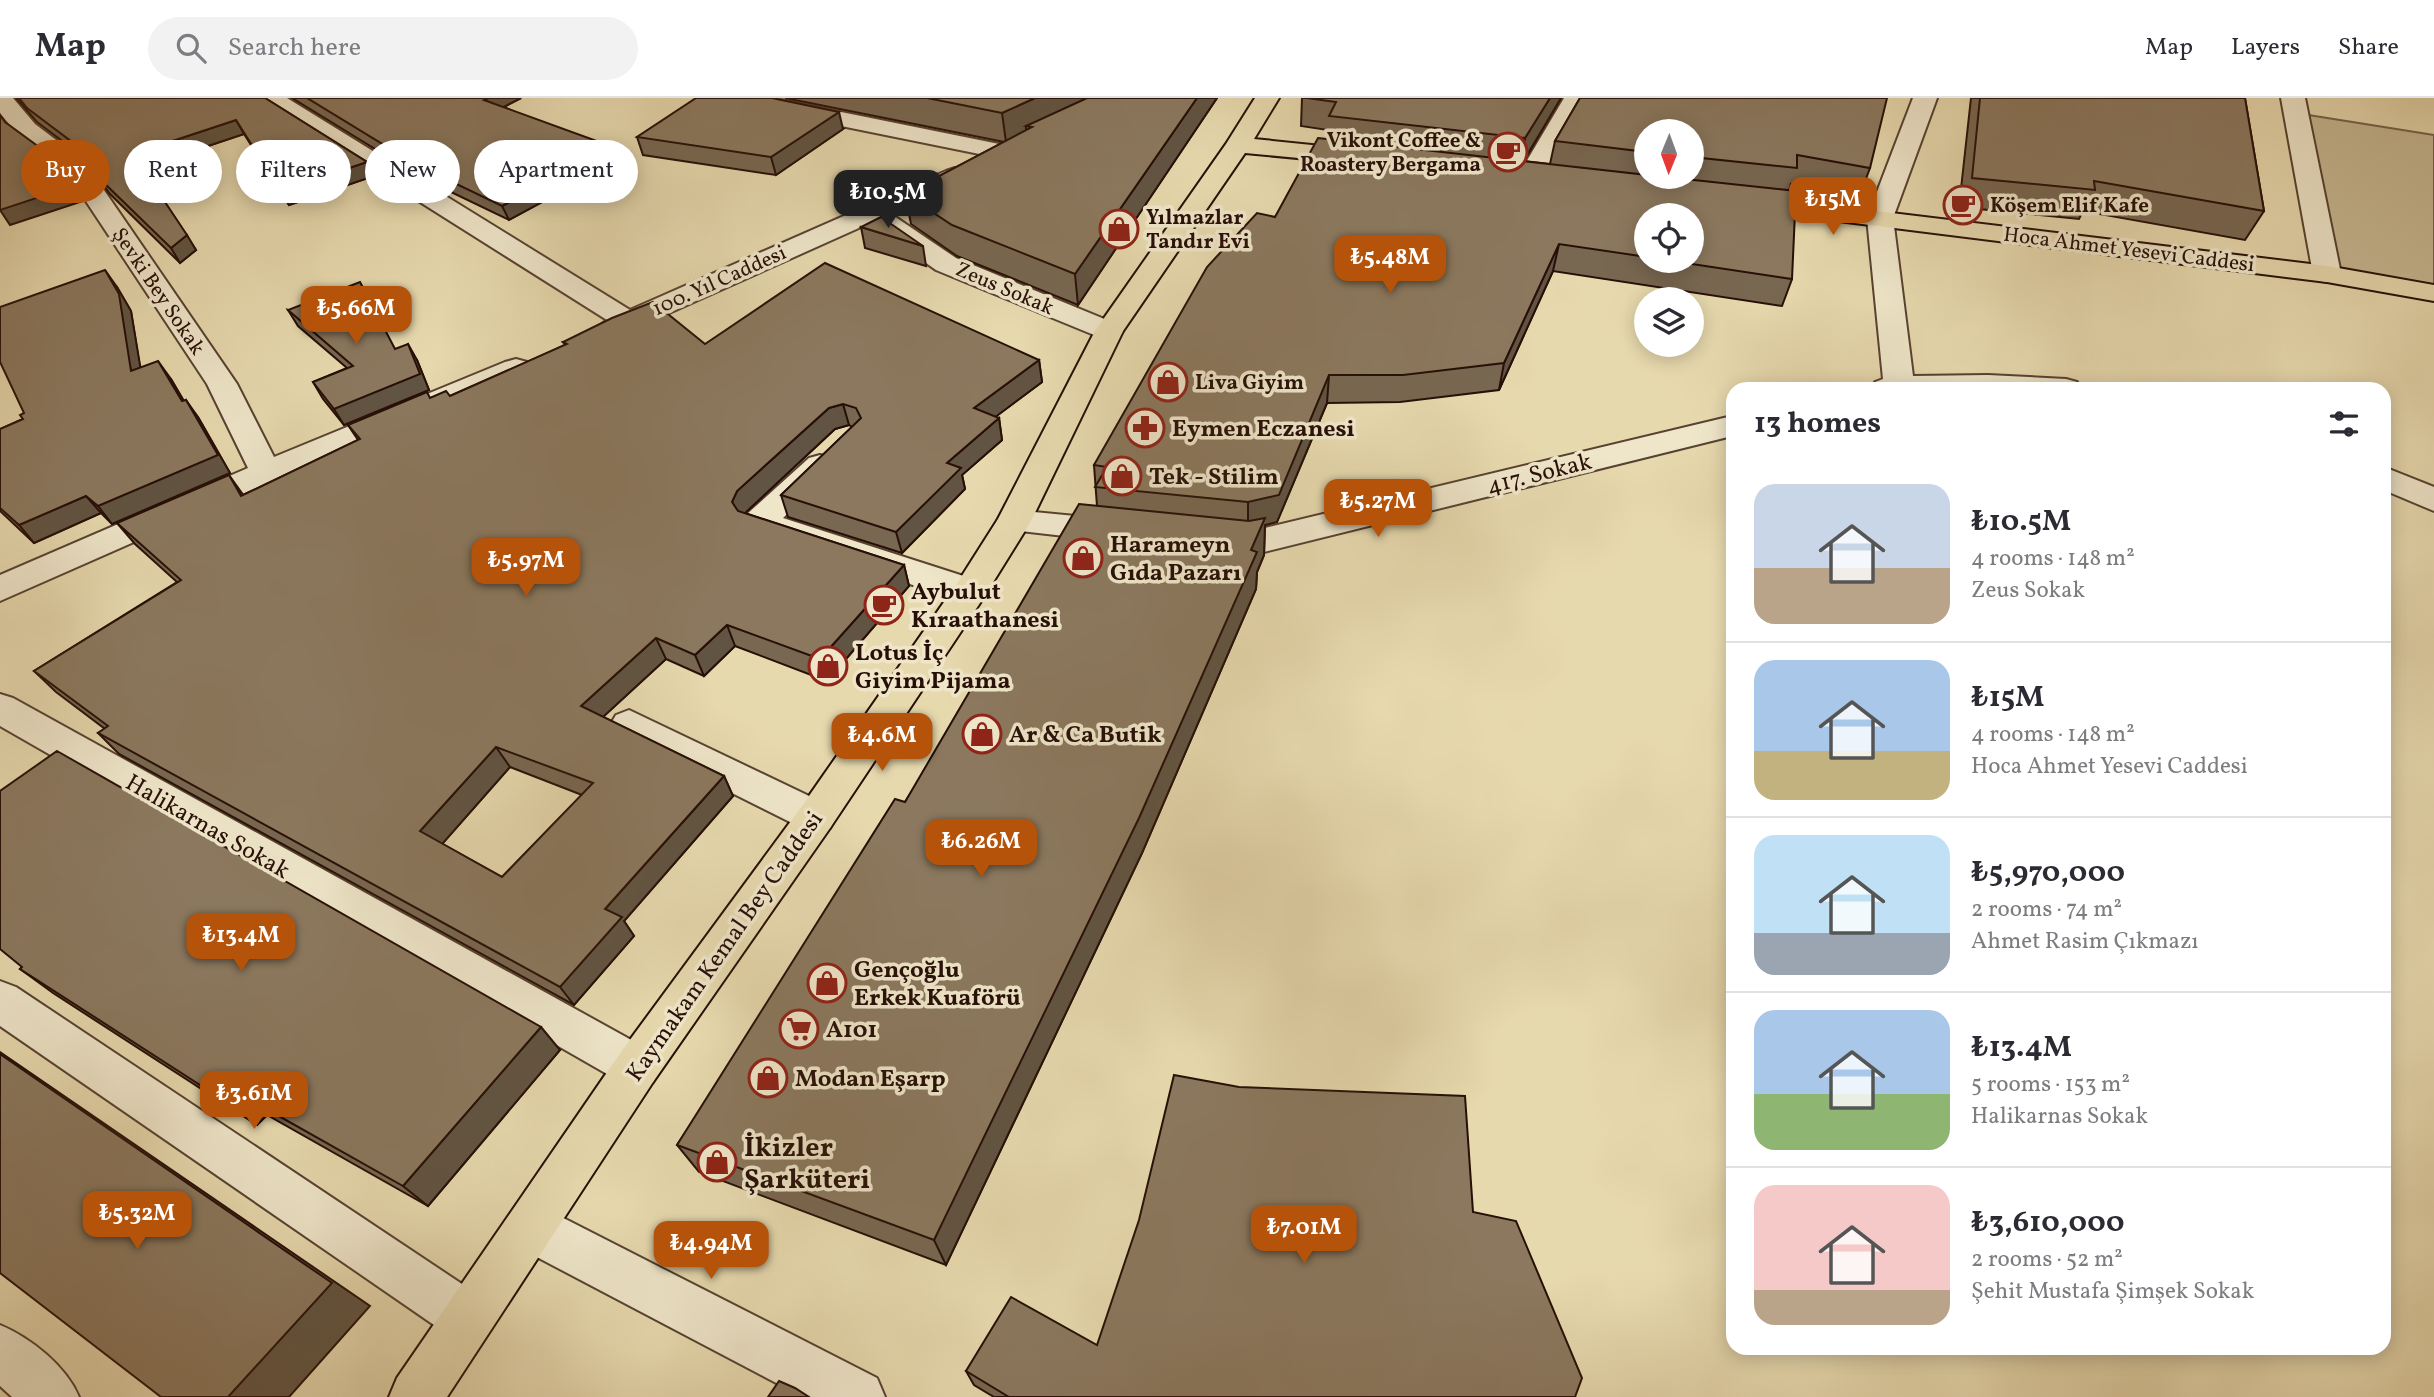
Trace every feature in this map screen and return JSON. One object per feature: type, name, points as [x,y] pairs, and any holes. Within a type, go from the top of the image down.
[{"type":"main road","name":"Kaymakam Kemal Bey Caddesi","points":[[416,1397],[637,1067],[816,817],[970,591],[1014,521],[1109,331],[1238,145],[1267,98]]},
{"type":"main road","points":[[1238,145],[1392,161]]},
{"type":"main road","points":[[1502,176],[1556,182]]},
{"type":"main road","name":"Hoca Ahmet Yesevi Caddesi","points":[[1718,200],[2328,274],[2434,293]]},
{"type":"street","points":[[271,98],[628,321]]},
{"type":"street","name":"100. Yıl Caddesi","points":[[589,338],[1021,148],[737,98]]},
{"type":"street","points":[[1529,179],[1576,98]]},
{"type":"street","points":[[1893,382],[1880,218],[1925,98]]},
{"type":"street","points":[[2293,98],[2321,254],[2328,274]]},
{"type":"street","name":"Şevki Bey Sokak","points":[[0,99],[26,129],[75,166],[222,384],[266,472]]},
{"type":"street","name":"Zeus Sokak","points":[[871,212],[946,264],[1109,331]]},
{"type":"street","points":[[0,589],[266,472],[537,359]]},
{"type":"street","name":"417. Sokak","points":[[1014,521],[1248,544],[1726,427]]},
{"type":"street","points":[[838,447],[758,522],[970,591]]},
{"type":"street","points":[[2391,480],[2434,500]]},
{"type":"street","name":"Halikarnas Sokak","points":[[0,708],[637,1067]]},
{"type":"street","points":[[629,725],[816,817]]},
{"type":"street","points":[[0,1001],[468,1318]]},
{"type":"street","points":[[531,1227],[858,1397]]},
{"type":"street","points":[[0,1351],[52,1397]]},
{"type":"shaded area","points":[[2296,113],[2434,135],[2434,293],[2327,274]]},
{"type":"building","points":[[19,98],[265,98],[332,140],[249,140],[236,120],[175,140],[124,140],[124,202],[110,189],[110,140],[69,140],[27,108]]},
{"type":"building","points":[[307,98],[488,98],[484,100],[594,140],[474,140],[474,192],[460,186],[460,140],[376,140]]},
{"type":"building","points":[[696,98],[772,98],[839,112],[771,157],[637,137]]},
{"type":"building","points":[[927,98],[1035,98],[1002,113]]},
{"type":"building","points":[[1087,98],[1197,98],[1075,274],[952,225],[905,194],[1032,127],[1026,126]]},
{"type":"building","points":[[1307,98],[1550,98],[1525,138],[1329,116],[1336,102]]},
{"type":"building","points":[[1580,98],[1887,98],[1870,168],[1797,155],[1797,168],[1704,158],[1704,119],[1634,119],[1634,150],[1555,141]]},
{"type":"building","points":[[1980,98],[2245,98],[2264,211],[2094,181],[2095,190],[1972,178]]},
{"type":"building","points":[[0,115],[5,122],[30,140],[21,140],[21,203],[0,210]]},
{"type":"building","points":[[1318,138],[1634,174],[1634,189],[1704,189],[1704,181],[1796,191],[1792,279],[1704,266],[1704,203],[1634,203],[1634,255],[1559,244],[1504,363],[1403,375],[1329,375],[1279,495],[1248,502],[1095,487],[1107,467],[1094,465],[1207,267],[1257,213],[1275,217]]},
{"type":"building","points":[[351,152],[365,161],[351,167]]},
{"type":"building","points":[[125,203],[166,203],[187,235],[171,248]]},
{"type":"building","points":[[881,217],[923,246],[861,227]]},
{"type":"building","points":[[825,263],[1039,360],[974,408],[999,418],[947,463],[961,468],[896,532],[781,495],[861,418],[856,408],[843,404],[829,408],[737,491],[732,502],[738,511],[904,565],[820,659],[727,625],[695,655],[656,638],[581,706],[724,776],[605,909],[622,917],[560,987],[98,733],[108,726],[34,671],[181,580],[117,523],[229,475],[241,496],[360,439],[348,425],[427,392],[430,398],[446,391],[450,396],[567,344],[563,342],[612,318],[653,302],[705,344]],"holes":[[[496,747],[593,783],[502,877],[420,831]]]},
{"type":"building","points":[[105,270],[119,294],[131,371],[158,361],[182,401],[186,400],[218,455],[98,506],[86,496],[19,525],[0,508],[0,429],[23,419],[20,415],[24,413],[0,362],[0,307]]},
{"type":"building","points":[[360,282],[395,349],[408,344],[420,374],[334,409],[313,382],[353,366],[288,310]]},
{"type":"building","points":[[1079,504],[1249,521],[1265,518],[1251,550],[1257,552],[1139,818],[934,1240],[677,1145],[895,799],[905,802]]},
{"type":"building","points":[[57,751],[541,1027],[403,1186],[238,1093],[228,1103],[20,969],[22,967],[0,949],[0,791]]},
{"type":"building","points":[[0,1054],[332,1283],[228,1397],[161,1397],[0,1273]]},
{"type":"building","points":[[1174,1075],[1239,1087],[1465,1096],[1473,1212],[1516,1221],[1582,1378],[1575,1397],[1009,1397],[966,1371],[1011,1297],[1097,1345],[1139,1220]]},
{"type":"building","points":[[779,1381],[795,1388],[809,1397],[768,1397]]},
{"type":"place","name":"Vikont Coffee & Roastery Bergama","points":[[1508,152]]},
{"type":"place","name":"Köşem Elif Kafe","points":[[1963,205]]},
{"type":"place","name":"Yılmazlar Tandır Evi","points":[[1119,229]]},
{"type":"place","name":"Liva Giyim","points":[[1168,382]]},
{"type":"place","name":"Eymen Eczanesi","points":[[1145,428]]},
{"type":"place","name":"Tek - Stilim","points":[[1122,476]]},
{"type":"place","name":"Harameyn Gıda Pazarı","points":[[1083,558]]},
{"type":"place","name":"Aybulut Kıraathanesi","points":[[884,605]]},
{"type":"place","name":"Lotus İç Giyim Pijama","points":[[828,666]]},
{"type":"place","name":"Ar & Ca Butik","points":[[982,734]]},
{"type":"place","name":"Gençoğlu Erkek Kuaförü","points":[[827,983]]},
{"type":"place","name":"A101","points":[[799,1029]]},
{"type":"place","name":"Modan Eşarp","points":[[768,1078]]},
{"type":"place","name":"İkizler Şarküteri","points":[[717,1162]]}]
